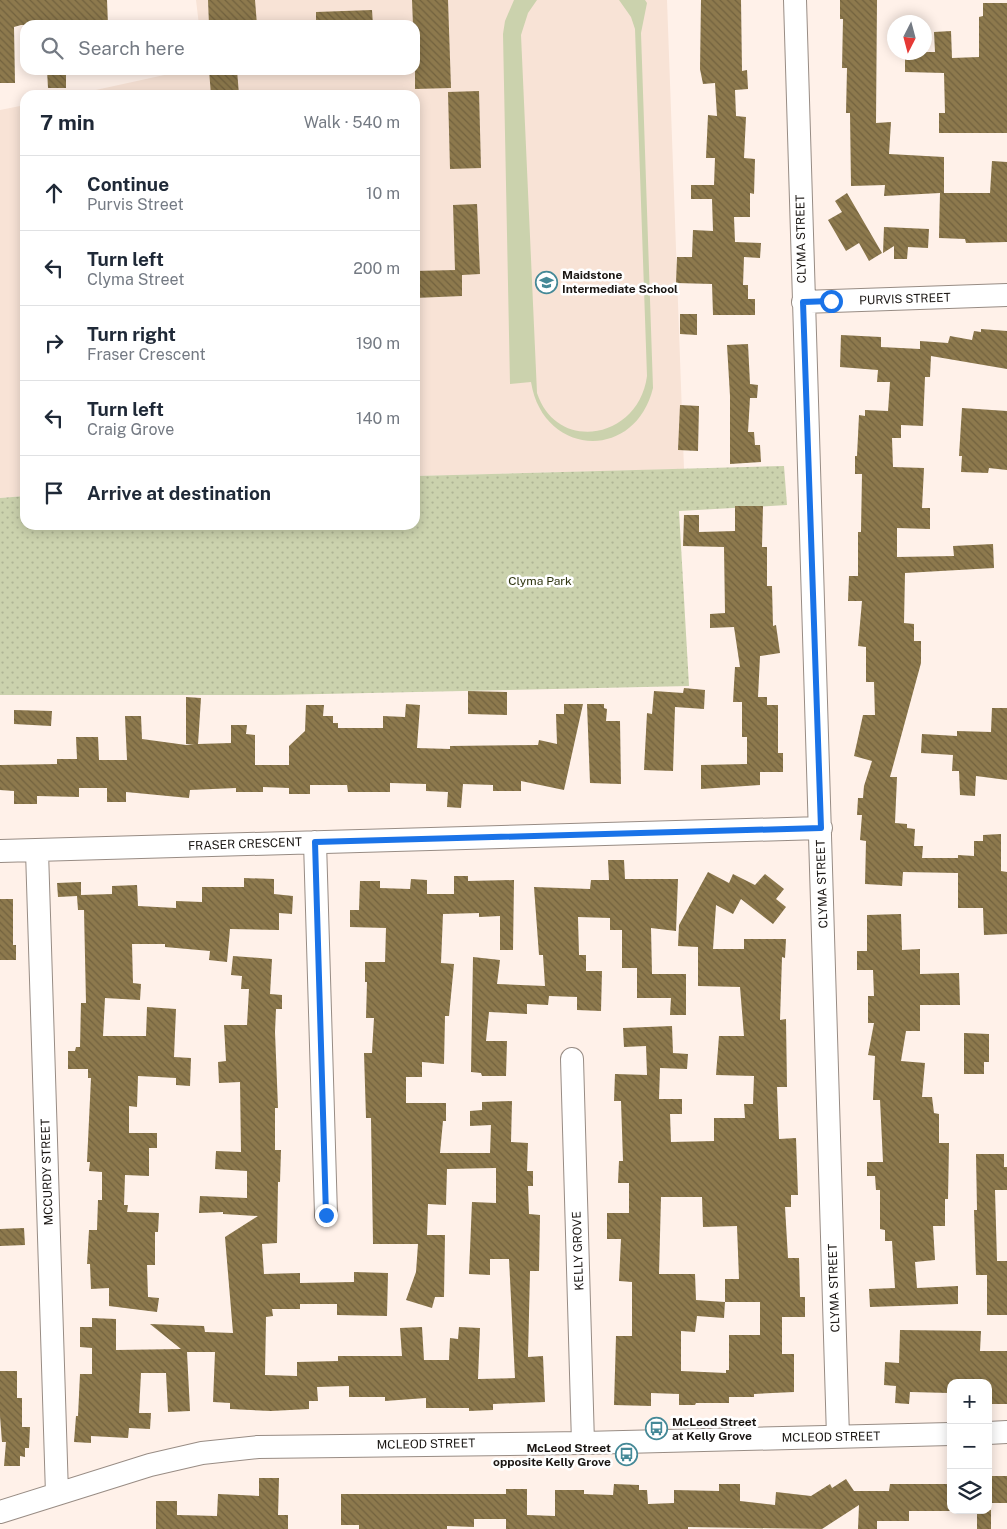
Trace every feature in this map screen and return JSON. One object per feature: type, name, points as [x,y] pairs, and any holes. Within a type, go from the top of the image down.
[{"type":"street","name":"CLYMA STREET","points":[[795,0],[838,1437]]},
{"type":"street","name":"PURVIS STREET","points":[[803,302],[1007,295]]},
{"type":"street","name":"FRASER CRESCENT","points":[[0,851],[821,828]]},
{"type":"street","points":[[315,842],[326,1215]]},
{"type":"street","name":"MCCURDY STREET","points":[[37,851],[57,1494]]},
{"type":"street","name":"KELLY GROVE","points":[[572,1059],[583,1443]]},
{"type":"street","points":[[992,1433],[1007,1432]]},
{"type":"street","name":"MCLEOD STREET","points":[[0,1512],[167,1461],[202,1453],[258,1447],[583,1443],[947,1434]]},
{"type":"shaded area","name":"Maidstone Intermediate School","points":[[196,0],[667,0],[684,469],[420,476],[420,90],[96,90],[164,75],[420,75],[420,20],[198,20]]},
{"type":"shaded area","points":[[20,106],[20,496],[0,498],[0,110]]},
{"type":"green space","points":[[514,0],[537,0],[528,13],[521,35],[537,393],[547,412],[562,425],[578,431],[596,431],[614,425],[629,414],[641,397],[647,376],[635,29],[631,17],[619,0],[645,0],[647,3],[641,33],[653,388],[643,412],[628,429],[610,438],[590,441],[570,436],[553,425],[539,407],[531,382],[510,384],[503,34],[505,21]]},
{"type":"green space","name":"Clyma Park","points":[[784,466],[787,505],[679,511],[689,686],[275,695],[0,695],[0,498],[20,496],[20,530],[420,530],[420,476]]},
{"type":"building","points":[[0,0],[107,0],[108,20],[20,20],[20,25],[14,27],[15,83],[0,83]]},
{"type":"building","points":[[208,0],[255,0],[257,20],[209,20]]},
{"type":"building","points":[[412,0],[448,0],[451,88],[415,89],[415,75],[420,75],[420,20],[413,20]]},
{"type":"building","points":[[701,0],[741,0],[742,71],[747,70],[748,89],[735,90],[736,116],[746,117],[744,158],[755,159],[754,194],[750,193],[750,217],[734,217],[735,242],[761,243],[760,258],[744,257],[743,285],[748,285],[748,299],[755,299],[755,315],[713,315],[712,284],[676,283],[677,257],[692,257],[693,230],[713,231],[712,199],[691,199],[691,185],[714,185],[715,158],[706,158],[708,115],[717,116],[715,83],[703,84],[700,69]]},
{"type":"building","points":[[840,0],[877,0],[876,123],[891,122],[889,154],[944,157],[944,193],[990,193],[992,161],[1007,162],[1007,242],[966,243],[965,239],[939,238],[940,193],[884,196],[885,185],[851,186],[850,113],[846,113],[847,68],[842,68],[843,19],[840,19]]},
{"type":"building","points":[[983,3],[1007,3],[1007,133],[939,133],[939,113],[945,113],[944,73],[905,72],[905,60],[932,60],[932,52],[935,52],[934,32],[951,31],[952,58],[979,57],[979,17],[983,16]]},
{"type":"building","points":[[372,10],[373,20],[316,20],[316,12]]},
{"type":"building","points":[[47,75],[66,75],[66,88],[48,88]]},
{"type":"building","points":[[209,75],[237,75],[239,90],[211,90]]},
{"type":"building","points":[[479,91],[481,168],[450,169],[448,92]]},
{"type":"building","points":[[847,193],[882,253],[869,261],[859,243],[846,251],[828,220],[842,212],[835,201]]},
{"type":"building","points":[[477,204],[480,274],[462,275],[462,296],[420,298],[420,271],[455,270],[453,205]]},
{"type":"building","points":[[884,227],[929,229],[928,248],[908,247],[907,259],[894,259],[894,246],[883,253]]},
{"type":"building","points":[[680,314],[697,314],[697,335],[680,334]]},
{"type":"building","points":[[981,329],[1007,331],[1007,369],[931,356],[930,377],[925,377],[923,426],[901,425],[901,438],[892,438],[893,467],[924,468],[922,508],[930,508],[930,529],[897,528],[897,557],[954,556],[953,546],[993,544],[994,568],[905,573],[904,623],[914,624],[914,641],[921,641],[921,663],[890,777],[897,777],[895,823],[907,824],[907,828],[915,829],[914,846],[923,846],[922,858],[958,858],[958,855],[974,856],[974,841],[983,841],[983,835],[1001,834],[1001,871],[1007,872],[1007,934],[984,935],[983,908],[958,908],[958,873],[903,872],[902,886],[865,884],[866,841],[860,840],[862,815],[857,815],[858,798],[863,798],[864,786],[872,761],[854,756],[863,715],[875,715],[874,682],[866,682],[866,647],[858,646],[862,601],[848,601],[849,576],[858,576],[858,532],[861,532],[862,474],[855,474],[859,415],[865,416],[865,410],[888,411],[890,382],[877,382],[878,370],[840,367],[841,335],[881,337],[881,347],[920,349],[920,341],[948,343],[950,336],[972,340],[974,331],[981,332]]},
{"type":"building","points":[[748,344],[750,384],[758,385],[757,398],[750,398],[748,432],[754,432],[755,445],[760,445],[761,462],[730,464],[730,396],[727,345]]},
{"type":"building","points":[[680,405],[699,406],[698,451],[678,450]]},
{"type":"building","points":[[962,408],[1007,411],[1007,470],[989,468],[988,473],[961,472],[962,456],[959,456]]},
{"type":"building","points":[[735,506],[763,506],[762,547],[767,547],[767,586],[772,586],[773,626],[776,625],[780,653],[760,656],[758,697],[767,697],[767,705],[778,705],[778,753],[783,753],[783,772],[760,772],[760,785],[701,789],[701,765],[747,764],[747,737],[742,737],[742,702],[733,702],[735,667],[740,667],[734,627],[710,628],[710,614],[725,613],[724,547],[683,546],[684,515],[699,515],[699,532],[735,531]]},
{"type":"building","points":[[684,688],[705,690],[704,709],[675,707],[673,771],[644,770],[647,713],[652,714],[654,691],[683,693]]},
{"type":"building","points":[[468,691],[507,692],[507,715],[468,714]]},
{"type":"building","points":[[186,697],[201,698],[198,744],[231,743],[231,725],[247,725],[246,734],[255,735],[255,765],[289,765],[289,746],[305,731],[306,705],[324,705],[323,716],[333,716],[333,723],[338,723],[338,728],[383,728],[383,716],[405,717],[406,704],[420,705],[417,748],[450,749],[450,746],[538,745],[539,740],[557,744],[556,714],[564,714],[564,704],[583,704],[564,790],[521,781],[521,791],[493,791],[493,785],[463,784],[461,808],[447,807],[448,792],[426,791],[426,784],[390,783],[390,792],[348,792],[347,785],[310,785],[310,794],[289,794],[289,788],[263,787],[263,792],[236,792],[236,788],[190,790],[189,798],[126,792],[126,802],[107,802],[107,788],[79,788],[79,797],[37,796],[37,804],[14,804],[14,791],[0,790],[0,765],[57,764],[57,759],[77,759],[76,737],[98,737],[99,760],[127,760],[125,716],[141,716],[142,739],[186,745],[194,744],[186,744]]},
{"type":"building","points":[[587,704],[604,704],[604,708],[607,709],[606,721],[620,721],[621,784],[590,783]]},
{"type":"building","points":[[992,708],[1007,708],[1007,780],[976,776],[975,796],[960,795],[959,771],[952,771],[953,755],[921,753],[922,734],[957,736],[957,731],[991,732]]},
{"type":"building","points":[[14,710],[52,711],[51,726],[14,724]]},
{"type":"building","points":[[608,860],[624,860],[625,879],[678,879],[676,931],[651,928],[652,974],[686,974],[686,1015],[670,1015],[671,998],[637,998],[637,968],[622,968],[622,930],[610,930],[610,918],[578,917],[579,955],[586,955],[586,971],[602,971],[601,1011],[577,1010],[577,997],[549,996],[548,1005],[527,1004],[527,1014],[489,1012],[486,1041],[507,1041],[506,1076],[482,1076],[481,1073],[471,1072],[473,957],[500,960],[497,984],[545,986],[543,955],[539,955],[534,887],[590,889],[591,880],[609,880]]},
{"type":"building","points":[[708,872],[729,883],[733,874],[755,885],[765,874],[784,889],[776,899],[786,907],[773,924],[741,899],[733,914],[716,905],[713,949],[744,949],[744,939],[786,939],[785,958],[782,957],[780,1020],[786,1019],[787,1087],[777,1087],[779,1139],[796,1138],[798,1195],[791,1195],[791,1207],[785,1207],[788,1258],[799,1258],[800,1297],[805,1297],[805,1317],[782,1317],[782,1354],[794,1354],[794,1392],[754,1394],[754,1397],[729,1397],[729,1403],[696,1403],[695,1405],[679,1405],[679,1394],[651,1393],[651,1406],[614,1405],[616,1336],[632,1336],[632,1282],[619,1281],[621,1239],[607,1239],[607,1213],[629,1213],[629,1183],[618,1183],[619,1161],[623,1161],[621,1101],[614,1101],[615,1074],[647,1075],[646,1046],[624,1047],[623,1028],[672,1026],[673,1053],[688,1054],[687,1069],[660,1068],[659,1099],[682,1099],[682,1114],[670,1114],[671,1142],[714,1141],[714,1118],[745,1118],[744,1104],[753,1104],[754,1076],[716,1075],[719,1036],[744,1036],[740,987],[698,986],[698,947],[678,946],[679,925]],"holes":[[[661,1197],[702,1197],[703,1227],[737,1226],[739,1279],[725,1279],[725,1302],[696,1300],[695,1274],[659,1274]],[[725,1302],[760,1302],[760,1335],[729,1335],[729,1370],[726,1370],[726,1373],[681,1371],[681,1331],[695,1332],[697,1316],[724,1318]]]},
{"type":"building","points":[[454,876],[468,876],[468,881],[514,880],[513,950],[500,950],[500,916],[479,917],[479,913],[443,914],[441,963],[454,964],[449,1016],[445,1016],[444,1064],[422,1062],[422,1077],[406,1077],[406,1103],[446,1103],[446,1121],[443,1121],[440,1153],[490,1153],[491,1125],[470,1126],[470,1111],[482,1110],[482,1102],[512,1101],[511,1142],[528,1143],[527,1171],[533,1171],[533,1186],[528,1186],[529,1214],[540,1215],[539,1271],[530,1271],[528,1357],[543,1356],[545,1402],[493,1404],[493,1410],[469,1411],[469,1408],[426,1408],[426,1398],[385,1401],[385,1397],[349,1397],[349,1386],[317,1387],[318,1401],[309,1401],[309,1409],[271,1411],[230,1409],[230,1403],[213,1402],[215,1352],[187,1352],[190,1411],[168,1412],[166,1373],[141,1373],[139,1413],[151,1413],[150,1429],[129,1428],[128,1438],[91,1436],[91,1443],[74,1442],[76,1416],[78,1416],[80,1374],[92,1374],[92,1348],[80,1347],[80,1327],[92,1327],[92,1318],[116,1319],[116,1350],[181,1349],[150,1324],[204,1326],[205,1332],[233,1333],[225,1237],[258,1216],[223,1214],[223,1212],[199,1213],[200,1196],[247,1198],[247,1171],[215,1169],[216,1151],[241,1152],[240,1082],[219,1083],[218,1062],[226,1061],[224,1025],[247,1025],[249,989],[241,989],[242,976],[231,975],[233,956],[272,959],[270,994],[282,995],[282,1009],[276,1009],[275,1032],[278,1108],[275,1108],[275,1150],[281,1150],[280,1182],[278,1182],[277,1243],[262,1244],[264,1274],[300,1273],[300,1283],[354,1282],[354,1272],[388,1273],[387,1316],[337,1315],[337,1304],[300,1304],[300,1309],[272,1309],[273,1316],[266,1317],[265,1375],[297,1376],[297,1362],[338,1361],[338,1356],[402,1356],[400,1328],[422,1327],[424,1360],[449,1360],[450,1338],[458,1339],[459,1327],[480,1328],[478,1379],[515,1378],[509,1259],[490,1259],[490,1275],[469,1274],[472,1202],[496,1203],[496,1168],[447,1169],[446,1205],[428,1204],[427,1235],[445,1235],[444,1297],[435,1297],[432,1308],[406,1300],[416,1272],[418,1244],[373,1244],[371,1118],[366,1118],[364,1053],[372,1053],[374,1018],[366,1018],[367,982],[365,982],[365,962],[385,962],[386,928],[350,927],[350,910],[359,910],[360,881],[380,881],[380,888],[410,889],[411,879],[427,880],[427,894],[454,894]]},
{"type":"building","points":[[244,878],[274,879],[274,894],[293,896],[292,914],[279,913],[279,930],[230,929],[227,962],[209,960],[210,951],[165,947],[165,944],[132,944],[133,983],[141,984],[140,1000],[105,998],[103,1036],[146,1036],[147,1007],[176,1009],[174,1057],[191,1058],[190,1086],[176,1085],[176,1078],[138,1076],[137,1107],[129,1106],[129,1133],[157,1133],[157,1148],[149,1148],[149,1176],[125,1175],[124,1205],[128,1205],[127,1212],[159,1213],[158,1232],[155,1232],[155,1265],[147,1265],[148,1297],[159,1298],[157,1312],[109,1306],[109,1288],[91,1289],[90,1264],[87,1264],[89,1230],[97,1230],[98,1200],[102,1200],[102,1172],[89,1171],[90,1162],[87,1162],[91,1078],[88,1078],[88,1069],[68,1069],[68,1051],[75,1051],[76,1047],[80,1047],[81,1003],[86,1003],[84,910],[78,910],[77,896],[58,897],[57,883],[81,882],[81,895],[112,894],[112,886],[137,885],[138,906],[176,908],[176,901],[202,902],[202,887],[244,887]]},
{"type":"building","points":[[0,899],[13,899],[13,945],[16,945],[16,960],[0,960]]},
{"type":"building","points":[[901,914],[902,950],[920,949],[920,974],[959,973],[960,1005],[920,1005],[920,1031],[906,1031],[901,1061],[925,1063],[922,1097],[932,1097],[934,1113],[939,1114],[939,1143],[949,1143],[948,1199],[945,1199],[945,1226],[933,1226],[935,1260],[915,1262],[917,1288],[958,1286],[958,1304],[870,1307],[869,1289],[895,1288],[892,1241],[885,1241],[885,1230],[880,1229],[880,1190],[876,1190],[875,1176],[867,1176],[867,1162],[883,1162],[880,1100],[873,1100],[875,1056],[868,1055],[874,1023],[868,1023],[868,996],[874,996],[873,970],[857,970],[857,951],[867,951],[867,915]]},
{"type":"building","points":[[964,1033],[989,1034],[989,1062],[984,1062],[984,1074],[964,1074]]},
{"type":"building","points":[[976,1154],[1004,1154],[1004,1167],[1007,1167],[1007,1190],[995,1190],[997,1261],[1007,1261],[1007,1315],[987,1315],[987,1275],[976,1275],[974,1210],[977,1210]]},
{"type":"building","points":[[24,1228],[25,1245],[0,1246],[0,1229]]},
{"type":"building","points":[[900,1330],[981,1331],[980,1351],[1007,1351],[1007,1404],[992,1404],[992,1379],[947,1379],[947,1393],[910,1392],[909,1404],[895,1403],[896,1386],[884,1385],[885,1362],[899,1363]]},
{"type":"building","points":[[0,1371],[17,1371],[17,1398],[22,1398],[22,1427],[30,1427],[29,1448],[25,1448],[25,1457],[20,1456],[20,1466],[4,1466],[6,1442],[2,1442]]},
{"type":"building","points":[[992,1476],[1007,1476],[1007,1503],[992,1503]]},
{"type":"building","points":[[259,1478],[279,1478],[278,1515],[288,1515],[288,1529],[156,1529],[156,1501],[177,1501],[177,1515],[217,1516],[218,1494],[259,1496]]},
{"type":"building","points":[[846,1479],[854,1491],[889,1491],[890,1484],[947,1484],[947,1511],[909,1511],[909,1521],[877,1521],[877,1529],[858,1529],[859,1505],[822,1529],[688,1527],[688,1529],[506,1529],[506,1519],[474,1519],[474,1527],[447,1526],[447,1529],[359,1529],[359,1525],[341,1525],[341,1494],[506,1494],[506,1489],[527,1489],[527,1515],[555,1516],[555,1490],[584,1490],[584,1494],[613,1495],[614,1484],[639,1485],[639,1490],[647,1490],[648,1504],[674,1503],[674,1490],[719,1491],[719,1484],[740,1484],[740,1501],[775,1505],[776,1492],[811,1496],[830,1484],[832,1488]]},
{"type":"building","points":[[977,1514],[991,1514],[991,1529],[977,1529]]},
{"type":"place","name":"Maidstone Intermediate School","points":[[546,282]]},
{"type":"place","name":"McLeod Street at Kelly Grove","points":[[656,1429]]},
{"type":"place","name":"McLeod Street opposite Kelly Grove","points":[[627,1455]]},
{"type":"route","points":[[326,1215],[315,842],[821,828],[803,302],[831,301]]}]
